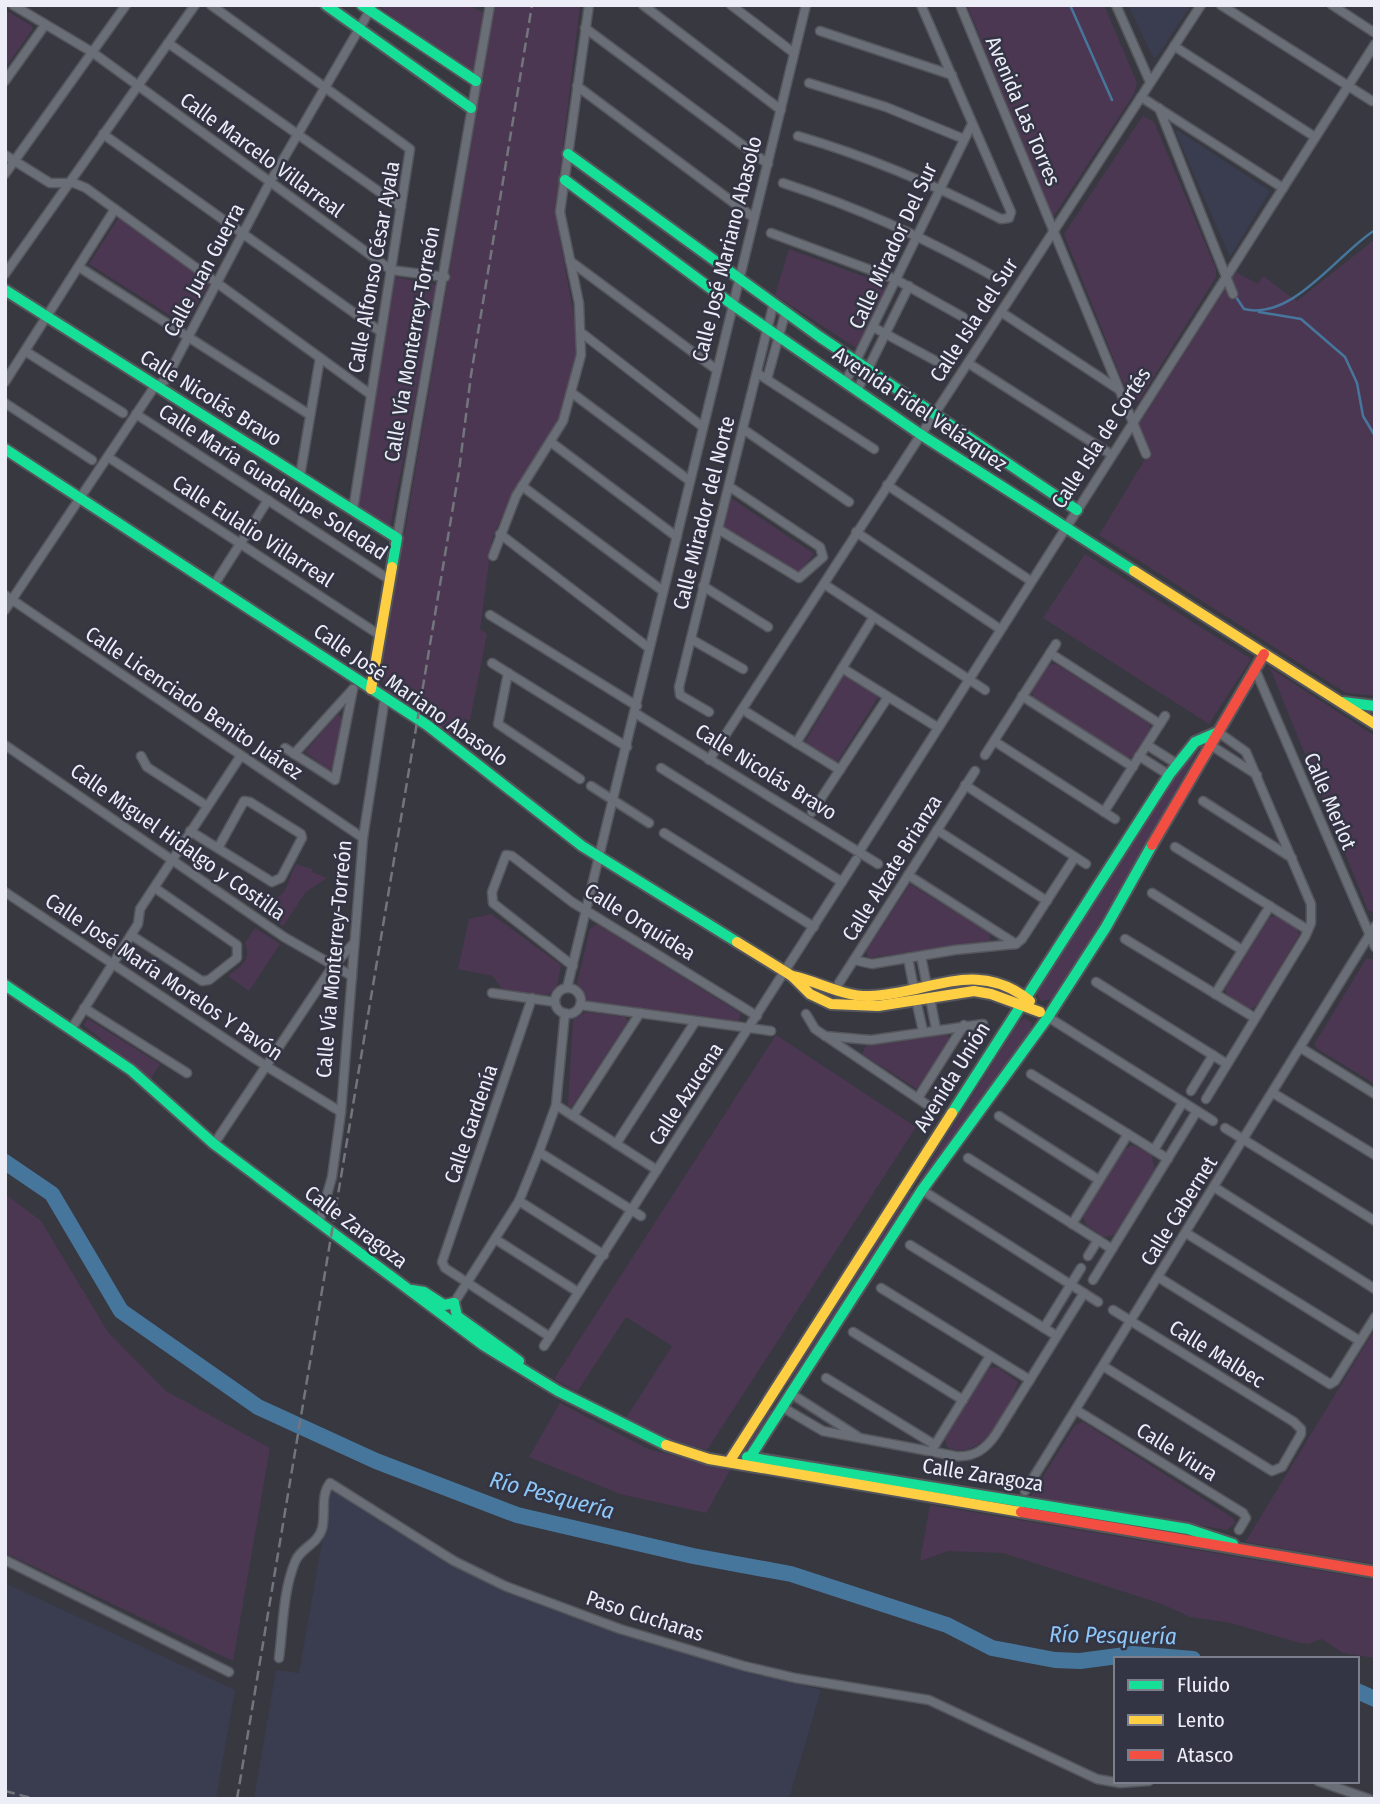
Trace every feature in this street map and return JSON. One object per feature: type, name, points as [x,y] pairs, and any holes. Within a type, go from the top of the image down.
[{"type":"street","name":"Calle Marcelo Villarreal","points":[[13,5],[92,52],[390,270],[445,277]]},
{"type":"street","points":[[5,274],[195,5]]},
{"type":"street","name":"Calle Alfonso César Ayala","points":[[211,5],[410,149],[352,510]]},
{"type":"street","points":[[326,5],[471,108]]},
{"type":"street","points":[[494,556],[500,534],[522,486],[552,443],[572,393],[583,334],[560,212],[589,5]]},
{"type":"street","points":[[643,5],[781,110]]},
{"type":"street","points":[[731,5],[794,53]]},
{"type":"street","name":"Calle José Mariano Abasolo","points":[[567,988],[806,5]]},
{"type":"street","name":"Avenida Las Torres","points":[[960,5],[1146,454]]},
{"type":"street","points":[[1116,5],[1150,82]]},
{"type":"street","name":"Calle Isla del Sur","points":[[709,760],[1201,5]]},
{"type":"street","points":[[1221,5],[1372,101]]},
{"type":"street","points":[[1332,5],[1375,33]]},
{"type":"street","points":[[5,174],[122,6]]},
{"type":"street","name":"Calle Vía Monterrey-Torreón","points":[[371,689],[445,277],[487,6]]},
{"type":"street","points":[[798,136],[860,154],[939,187],[1001,219],[1009,218],[1012,212],[920,6]]},
{"type":"street","points":[[368,7],[476,81]]},
{"type":"street","name":"Calle Juan Guerra","points":[[5,610],[9,598],[155,386],[165,381],[270,182],[368,7]]},
{"type":"street","points":[[5,81],[45,24]]},
{"type":"street","points":[[585,28],[768,164]]},
{"type":"street","points":[[820,31],[952,75]]},
{"type":"street","points":[[168,43],[401,207]]},
{"type":"street","name":"Calle Isla de Cortés","points":[[857,856],[968,678],[1375,44]]},
{"type":"street","points":[[1174,46],[1315,137]]},
{"type":"street","points":[[809,83],[886,107],[964,139]]},
{"type":"street","points":[[577,86],[754,218]]},
{"type":"street","points":[[1141,97],[1283,188]]},
{"type":"street","points":[[1159,108],[1233,294]]},
{"type":"street","name":"Calle Mirador Del Sur","points":[[845,383],[857,364],[916,234],[972,124]]},
{"type":"street","points":[[103,134],[381,332]]},
{"type":"street","points":[[5,155],[45,180],[58,185],[86,188],[370,394]]},
{"type":"street","name":"Avenida Fidel Velázquez","points":[[568,155],[931,417],[1077,510]]},
{"type":"street","name":"Avenida Fidel Velázquez","points":[[565,180],[733,305],[920,434],[1264,654]]},
{"type":"street","points":[[783,183],[850,206],[916,234],[991,275]]},
{"type":"street","points":[[5,382],[115,209]]},
{"type":"street","points":[[771,233],[895,279],[963,317]]},
{"type":"street","points":[[570,261],[717,370]]},
{"type":"street","points":[[79,267],[190,335],[310,415]]},
{"type":"street","name":"Calle Mirador Del Sur","points":[[857,391],[869,372],[909,286]]},
{"type":"street","name":"Calle Nicolás Bravo","points":[[5,290],[397,538]]},
{"type":"street","name":"Calle Mirador del Norte","points":[[709,712],[679,692],[774,306]]},
{"type":"street","points":[[1001,312],[1118,389]]},
{"type":"street","points":[[767,379],[785,314]]},
{"type":"street","points":[[873,327],[936,361]]},
{"type":"street","points":[[583,334],[703,427]]},
{"type":"street","points":[[26,351],[123,413]]},
{"type":"street","points":[[300,476],[320,358]]},
{"type":"street","points":[[968,363],[1112,455]]},
{"type":"street","points":[[757,373],[874,449]]},
{"type":"street","points":[[572,393],[690,481]]},
{"type":"street","points":[[5,403],[92,460]]},
{"type":"street","name":"Calle María Guadalupe Soledad","points":[[136,414],[390,580]]},
{"type":"street","points":[[743,429],[849,502]]},
{"type":"street","points":[[552,443],[677,537]]},
{"type":"street","name":"Calle José Mariano Abasolo","points":[[5,449],[214,585],[356,685],[385,697],[446,738],[582,846],[789,974],[801,988],[842,1005],[876,1007],[975,979],[1001,983],[1026,996],[1044,1015]]},
{"type":"street","name":"Calle Eulalio Villarreal","points":[[108,457],[379,634]]},
{"type":"street","points":[[887,485],[1031,581]]},
{"type":"street","points":[[522,486],[663,591]]},
{"type":"street","points":[[718,529],[801,579],[821,560],[823,551],[730,487]]},
{"type":"street","points":[[214,585],[268,500]]},
{"type":"street","points":[[856,532],[1000,629]]},
{"type":"street","points":[[500,534],[649,648]]},
{"type":"street","points":[[824,584],[985,690]]},
{"type":"street","points":[[703,586],[768,627]]},
{"type":"street","name":"Calle Licenciado Benito Juárez","points":[[9,598],[363,838]]},
{"type":"street","name":"Calle Nicolás Bravo","points":[[490,615],[857,856],[878,864]]},
{"type":"street","points":[[796,743],[873,618]]},
{"type":"street","points":[[691,639],[743,669]]},
{"type":"street","points":[[985,755],[1056,644]]},
{"type":"street","points":[[1050,653],[1162,720],[1104,812]]},
{"type":"street","points":[[1264,654],[1375,724]]},
{"type":"street","name":"Avenida Unión","points":[[748,1461],[922,1190],[1106,927],[1209,744],[1264,654]]},
{"type":"street","points":[[492,663],[627,747]]},
{"type":"street","points":[[842,668],[937,727]]},
{"type":"street","name":"Calle Merlot","points":[[1255,668],[1374,945]]},
{"type":"street","points":[[508,673],[498,724],[580,779]]},
{"type":"street","points":[[285,748],[332,781],[337,779],[356,685]]},
{"type":"street","points":[[293,754],[356,685]]},
{"type":"street","points":[[1022,696],[1133,767]]},
{"type":"street","name":"Calle Vía Monterrey-Torreón","points":[[319,1223],[332,1177],[341,1112],[363,838],[385,697]]},
{"type":"street","points":[[812,812],[888,697]]},
{"type":"street","points":[[1340,702],[1375,706]]},
{"type":"street","points":[[748,713],[840,770]]},
{"type":"street","points":[[1206,1099],[1308,930],[1311,904],[1244,749],[1217,732]]},
{"type":"street","name":"Avenida Unión","points":[[731,1459],[1169,775],[1194,741],[1207,733],[1217,732]]},
{"type":"street","points":[[994,741],[1115,819]]},
{"type":"street","points":[[1209,744],[1257,775]]},
{"type":"street","name":"Calle Miguel Hidalgo y Costilla","points":[[5,745],[284,937],[352,976]]},
{"type":"street","points":[[1147,745],[1177,764]]},
{"type":"street","points":[[1139,756],[1169,775]]},
{"type":"street","points":[[141,757],[147,767],[207,806]]},
{"type":"street","points":[[72,1028],[139,922],[140,909],[240,757]]},
{"type":"street","points":[[661,768],[842,882]]},
{"type":"street","name":"Calle Alzate Brianza","points":[[839,983],[975,771]]},
{"type":"street","points":[[965,785],[1086,863]]},
{"type":"street","points":[[591,786],[649,823]]},
{"type":"street","points":[[190,831],[218,848],[275,882],[281,878],[302,838],[297,831],[244,801],[218,848]]},
{"type":"street","points":[[1203,801],[1292,858]]},
{"type":"street","points":[[937,830],[1047,901]]},
{"type":"street","points":[[664,833],[814,927]]},
{"type":"street","points":[[1175,848],[1308,930]]},
{"type":"street","name":"Calle Orquídea","points":[[573,966],[493,903],[492,892],[508,854],[572,902],[588,909],[757,1016]]},
{"type":"street","name":"Calle Azucena","points":[[544,1346],[757,1016],[789,974],[857,856]]},
{"type":"street","points":[[855,960],[872,964],[1016,944],[1022,939],[1075,856]]},
{"type":"street","points":[[908,875],[1016,944]]},
{"type":"street","points":[[131,935],[202,981],[209,980],[237,958],[237,945],[155,888]]},
{"type":"street","name":"Calle José María Morelos Y Pavón","points":[[5,892],[266,1066],[341,1112]]},
{"type":"street","points":[[1152,894],[1242,950]]},
{"type":"street","points":[[1215,994],[1270,906]]},
{"type":"street","name":"Calle Cabernet","points":[[1025,1492],[1375,926]]},
{"type":"street","points":[[1125,939],[1255,1018]]},
{"type":"street","points":[[214,1144],[332,966],[354,943]]},
{"type":"street","points":[[1363,949],[1374,945]]},
{"type":"street","points":[[921,956],[936,1029]]},
{"type":"street","points":[[908,958],[923,1031]]},
{"type":"street","points":[[975,979],[976,991]]},
{"type":"street","points":[[1096,982],[1227,1064]]},
{"type":"street","name":"Calle Zaragoza","points":[[5,985],[131,1070],[214,1144],[444,1318],[536,1378],[653,1441],[709,1459],[748,1461],[1014,1506]]},
{"type":"street","points":[[567,988],[578,993],[580,1005],[572,1013],[558,1010],[555,1002],[557,994],[567,988]]},
{"type":"street","name":"Calle José Mariano Abasolo","points":[[928,992],[976,991],[995,994],[1044,1015],[1213,1121]]},
{"type":"street","points":[[492,993],[555,1002]]},
{"type":"street","name":"Calle Gardenía","points":[[467,1283],[442,1262],[533,998]]},
{"type":"street","points":[[580,1005],[748,1030],[771,1031]]},
{"type":"street","points":[[84,1008],[187,1073]]},
{"type":"street","points":[[444,1318],[519,1201],[539,1152],[556,1105],[565,1013]]},
{"type":"street","points":[[573,1116],[640,1013]]},
{"type":"street","points":[[806,1014],[811,1026],[929,1106]]},
{"type":"street","points":[[616,1144],[695,1022]]},
{"type":"street","points":[[825,1035],[871,1040],[983,1024]]},
{"type":"street","points":[[918,1098],[964,1025]]},
{"type":"street","points":[[1301,1048],[1375,1094]]},
{"type":"street","points":[[1191,1091],[1213,1055]]},
{"type":"street","points":[[1031,1074],[1168,1159]]},
{"type":"street","points":[[1273,1093],[1375,1155]]},
{"type":"street","points":[[1154,1150],[1183,1102]]},
{"type":"street","points":[[556,1105],[657,1170]]},
{"type":"street","points":[[1093,1280],[1197,1111]]},
{"type":"street","points":[[999,1116],[1099,1180]]},
{"type":"street","points":[[1225,1128],[1375,1221]]},
{"type":"street","points":[[1072,1224],[1128,1134]]},
{"type":"street","points":[[539,1152],[640,1216]]},
{"type":"street","points":[[968,1158],[1112,1249]]},
{"type":"street","points":[[909,1182],[1098,1302]]},
{"type":"street","points":[[1214,1187],[1375,1289]]},
{"type":"street","points":[[519,1201],[604,1255]]},
{"type":"street","points":[[1186,1233],[1360,1341]]},
{"type":"street","points":[[495,1239],[578,1292]]},
{"type":"street","points":[[1088,1255],[1098,1240]]},
{"type":"street","points":[[910,1245],[1057,1336]]},
{"type":"street","points":[[1044,1328],[1081,1268]]},
{"type":"street","points":[[1158,1277],[1332,1384],[1375,1317]]},
{"type":"street","points":[[467,1283],[550,1337]]},
{"type":"street","points":[[881,1289],[1030,1380]]},
{"type":"street","points":[[408,1290],[424,1292],[444,1305],[454,1303]]},
{"type":"street","points":[[769,1399],[822,1431],[862,1440],[932,1449],[962,1457],[984,1448],[1084,1293]]},
{"type":"street","points":[[454,1303],[457,1316],[525,1365],[536,1378]]},
{"type":"street","name":"Calle Malbec","points":[[1103,1366],[1275,1471],[1282,1466],[1300,1437],[1301,1429],[1113,1310]]},
{"type":"street","points":[[853,1332],[962,1400]]},
{"type":"street","points":[[932,1449],[990,1356]]},
{"type":"street","points":[[825,1378],[932,1449]]},
{"type":"street","points":[[778,1385],[862,1440]]},
{"type":"street","name":"Calle Viura","points":[[1076,1410],[1243,1513],[1246,1518],[1240,1530]]},
{"type":"street","points":[[760,1440],[762,1451],[770,1460]]},
{"type":"street","name":"Calle Zaragoza","points":[[748,1461],[770,1460],[1375,1572]]},
{"type":"street","name":"Paso Cucharas","points":[[279,1658],[285,1605],[295,1559],[317,1541],[325,1508],[324,1493],[330,1483],[454,1561],[505,1586],[620,1629],[777,1674],[929,1700],[1097,1779],[1114,1782]]},
{"type":"street","points":[[5,1560],[229,1672]]},
{"type":"street","points":[[1324,1783],[1369,1799]]},
{"type":"shaded area","points":[[383,5],[469,5],[483,13],[473,74],[381,8]]},
{"type":"shaded area","points":[[495,5],[580,5],[555,212],[575,322],[575,362],[559,417],[514,490],[492,539],[480,629],[487,634],[470,720],[464,719],[460,736],[454,737],[390,693],[380,677]]},
{"type":"shaded area","points":[[967,5],[1104,5],[1137,83],[1134,94],[1053,217]]},
{"type":"shaded area","points":[[1128,5],[1191,5],[1156,58],[1153,57]]},
{"type":"shaded area","points":[[5,10],[32,26],[32,30],[5,68]]},
{"type":"shaded area","points":[[1143,116],[1154,122],[1216,269],[1216,277],[1138,402],[1130,400],[1064,234]]},
{"type":"shaded area","points":[[1177,130],[1270,191],[1230,257],[1176,133]]},
{"type":"shaded area","points":[[120,216],[210,283],[185,325],[89,264]]},
{"type":"shaded area","points":[[1375,239],[1375,696],[1346,693],[1099,535],[1150,451],[1139,424],[1236,272],[1258,284],[1263,276],[1297,301]]},
{"type":"shaded area","points":[[789,249],[887,285],[858,349],[775,295]]},
{"type":"shaded area","points":[[395,277],[437,285],[390,527],[358,507]]},
{"type":"shaded area","points":[[731,498],[814,554],[798,574],[724,528]]},
{"type":"shaded area","points":[[1085,554],[1251,659],[1209,724],[1043,618]]},
{"type":"shaded area","points":[[1056,664],[1150,724],[1150,731],[1133,757],[1127,757],[1033,697],[1032,690],[1048,665]]},
{"type":"shaded area","points":[[1270,668],[1375,736],[1375,913],[1368,910]]},
{"type":"shaded area","points":[[844,675],[878,697],[836,764],[804,744]]},
{"type":"shaded area","points":[[339,715],[342,719],[334,768],[328,770],[305,752]]},
{"type":"shaded area","points":[[1197,743],[1200,747],[1093,937],[1052,999],[1041,1001],[1037,994],[1039,989]]},
{"type":"shaded area","points":[[296,864],[313,869],[312,872],[327,878],[306,892],[283,926],[261,910],[270,896],[277,898],[284,892]]},
{"type":"shaded area","points":[[910,884],[989,933],[990,941],[868,958],[866,951]]},
{"type":"shaded area","points":[[491,914],[561,965],[557,986],[548,995],[503,991],[493,976],[458,969],[469,919]]},
{"type":"shaded area","points":[[1276,916],[1296,927],[1299,935],[1257,1006],[1250,1009],[1228,996],[1225,989],[1270,917]]},
{"type":"shaded area","points":[[597,924],[740,1013],[739,1021],[588,1002],[577,983],[590,929]]},
{"type":"shaded area","points":[[255,928],[280,944],[249,991],[228,976],[244,962],[247,954],[245,943]]},
{"type":"shaded area","points":[[1366,959],[1372,959],[1375,966],[1375,1084],[1316,1048],[1315,1043]]},
{"type":"shaded area","points":[[586,1012],[625,1017],[628,1021],[571,1108],[568,1105],[573,1020]]},
{"type":"shaded area","points":[[1025,1018],[1032,1023],[1031,1030],[923,1180],[919,1180],[1019,1022]]},
{"type":"shaded area","points":[[88,1019],[160,1064],[150,1080],[84,1025]]},
{"type":"shaded area","points":[[943,1033],[949,1037],[948,1042],[917,1089],[862,1054],[866,1045]]},
{"type":"shaded area","points":[[776,1035],[916,1127],[707,1450],[663,1437],[626,1418],[672,1346],[626,1317],[577,1392],[554,1379]]},
{"type":"shaded area","points":[[1132,1145],[1151,1154],[1155,1169],[1114,1235],[1104,1237],[1087,1226],[1083,1217],[1125,1149]]},
{"type":"shaded area","points":[[912,1191],[913,1194],[789,1383],[787,1381]]},
{"type":"shaded area","points":[[5,1194],[41,1221],[108,1332],[166,1391],[270,1448],[233,1661],[5,1553]]},
{"type":"shaded area","points":[[1375,1329],[1375,1564],[1245,1542],[1249,1536]]},
{"type":"shaded area","points":[[997,1367],[1018,1382],[1001,1419],[982,1441],[972,1448],[960,1450],[947,1447],[945,1439],[989,1368]]},
{"type":"shaded area","points":[[560,1403],[648,1449],[730,1470],[706,1513],[620,1494],[529,1457]]},
{"type":"shaded area","points":[[769,1409],[773,1412],[746,1451],[744,1448]]},
{"type":"shaded area","points":[[1083,1422],[1233,1518],[1235,1523],[1227,1530],[1031,1496],[1075,1425]]},
{"type":"shaded area","points":[[332,1485],[486,1579],[629,1637],[821,1690],[789,1799],[254,1799],[276,1670],[299,1673]]},
{"type":"shaded area","points":[[930,1505],[1375,1580],[1375,1658],[1343,1653],[1322,1639],[1308,1644],[1296,1642],[1231,1623],[1190,1617],[1162,1604],[1003,1553],[948,1551],[920,1561]]},
{"type":"shaded area","points":[[5,1583],[235,1690],[216,1799],[5,1799]]},
{"type":"waterway","points":[[1070,5],[1112,100]]},
{"type":"waterway","points":[[1234,294],[1244,309],[1262,310],[1280,305],[1314,283],[1375,230]]},
{"type":"waterway","points":[[1259,312],[1301,319],[1345,357],[1357,383],[1363,416],[1375,436]]},
{"type":"waterway","name":"Río Pesquería","points":[[5,1162],[52,1194],[121,1311],[258,1407],[376,1461],[517,1515],[693,1556],[791,1574],[947,1625],[992,1648],[1055,1660],[1080,1661],[1133,1654],[1169,1657]]},
{"type":"waterway","name":"Río Pesquería","points":[[1359,1692],[1375,1699]]},
{"type":"railway","points":[[237,1799],[459,471],[471,375],[532,5]]},
{"type":"railway","points":[[5,1791],[35,1799]]},
{"type":"traffic: fast","points":[[326,5],[471,108]]},
{"type":"traffic: fast","points":[[362,5],[476,81]]},
{"type":"traffic: fast","points":[[568,154],[820,337],[1077,510]]},
{"type":"traffic: fast","points":[[565,180],[733,305],[920,434],[1134,571]]},
{"type":"traffic: fast","points":[[5,290],[397,538],[392,567]]},
{"type":"traffic: fast","points":[[5,449],[427,725],[582,846],[737,942]]},
{"type":"traffic: fast","points":[[1343,702],[1375,706]]},
{"type":"traffic: fast","points":[[952,1113],[1169,775],[1195,742],[1218,732]]},
{"type":"traffic: fast","points":[[745,1465],[922,1190],[1048,1017],[1106,927],[1152,845]]},
{"type":"traffic: fast","points":[[5,985],[131,1070],[214,1144],[483,1345],[558,1391],[666,1445]]},
{"type":"traffic: fast","points":[[412,1290],[424,1292],[444,1305],[454,1303]]},
{"type":"traffic: fast","points":[[454,1303],[457,1316],[519,1361]]},
{"type":"traffic: fast","points":[[747,1457],[1188,1529],[1233,1544]]},
{"type":"traffic: slow","points":[[371,689],[392,567]]},
{"type":"traffic: slow","points":[[1134,571],[1375,724]]},
{"type":"traffic: slow","points":[[737,942],[792,976],[810,994],[831,1004],[878,1006],[974,991],[991,994],[1040,1012]]},
{"type":"traffic: slow","points":[[792,976],[860,996],[892,994],[952,981],[991,981],[1010,988],[1030,1001]]},
{"type":"traffic: slow","points":[[729,1462],[952,1113]]},
{"type":"traffic: slow","points":[[666,1445],[709,1459],[1021,1512]]},
{"type":"traffic: jam","points":[[1152,845],[1264,654]]},
{"type":"traffic: jam","points":[[1021,1512],[1375,1572]]}]
